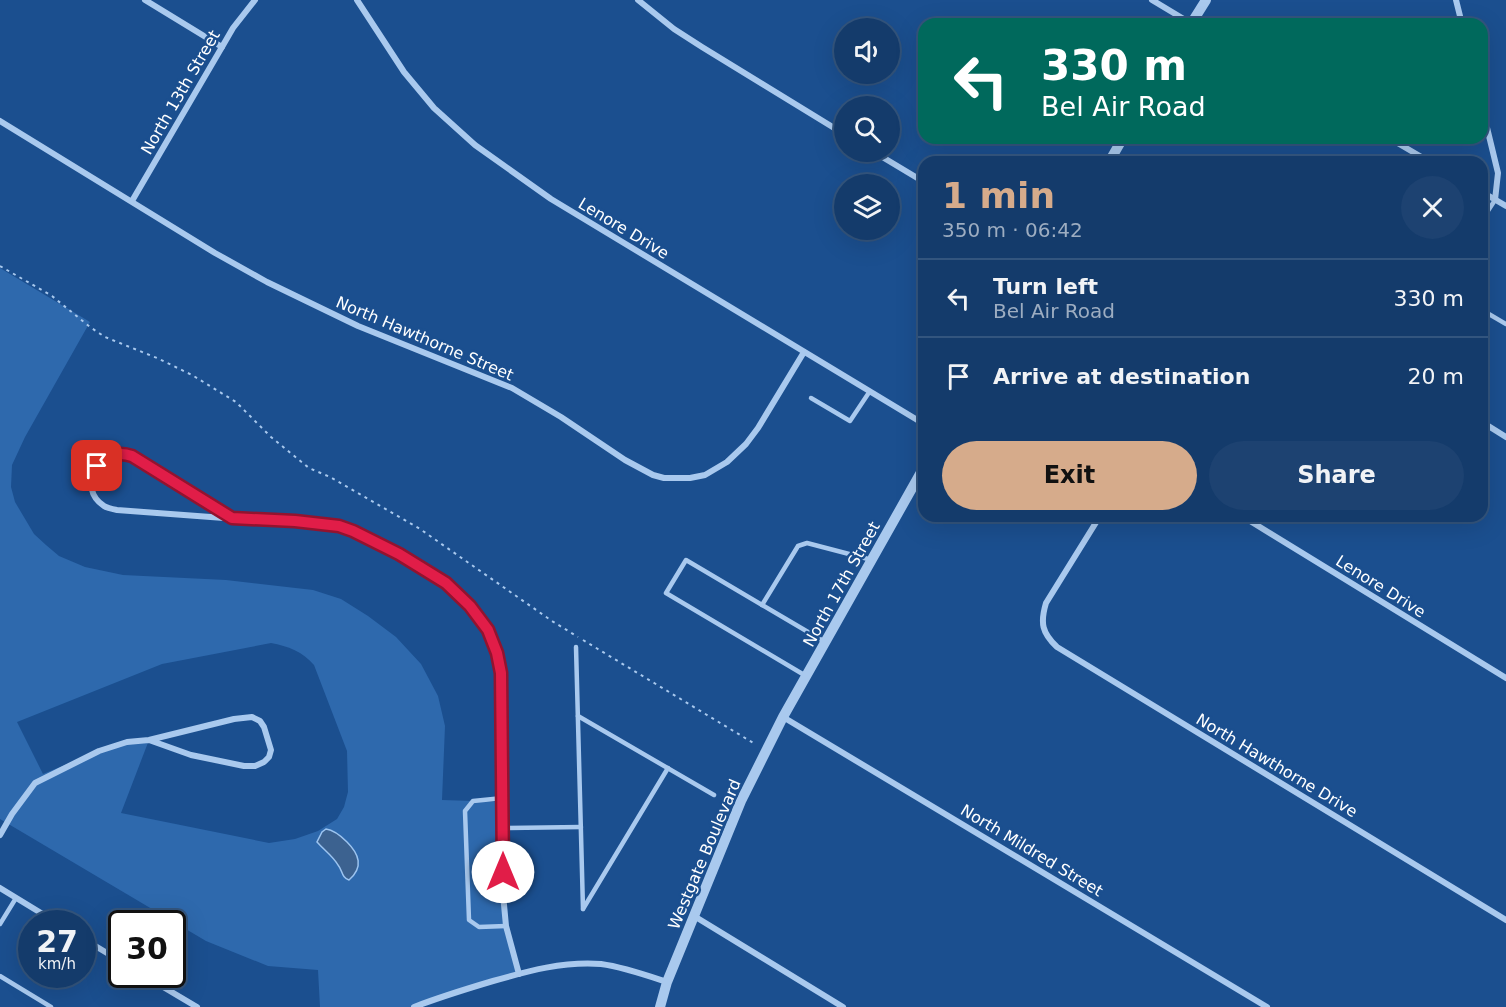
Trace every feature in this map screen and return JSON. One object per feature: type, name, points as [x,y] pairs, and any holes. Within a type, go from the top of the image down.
[{"type":"street","points":[[145,0],[222,47]]},
{"type":"street","name":"North 13th Street","points":[[132,201],[233,28],[255,0]]},
{"type":"street","name":"Lenore Drive","points":[[357,0],[412,81],[434,108],[476,145],[551,199],[918,420]]},
{"type":"street","points":[[638,0],[674,29],[834,128]]},
{"type":"street","points":[[1152,0],[1182,18]]},
{"type":"street","points":[[1196,18],[1206,0]]},
{"type":"street","points":[[1456,0],[1460,18]]},
{"type":"street","name":"North Hawthorne Street","points":[[0,121],[215,253],[277,287],[358,326],[512,388],[561,417],[639,469],[653,475],[664,478],[690,478],[716,469],[733,456],[758,428],[804,352]]},
{"type":"street","points":[[1488,132],[1498,173],[1495,200]]},
{"type":"street","points":[[1399,144],[1420,156]]},
{"type":"street","points":[[891,162],[918,178]]},
{"type":"street","points":[[1488,196],[1506,206]]},
{"type":"street","points":[[1488,426],[1506,437]]},
{"type":"street","points":[[232,518],[124,453],[104,459],[97,466],[92,477],[90,487],[97,500],[105,507],[117,510],[232,518],[312,522],[339,526],[353,531],[399,554],[446,583],[470,606],[488,630],[497,653],[501,673],[503,894],[506,926],[519,974]]},
{"type":"street","name":"North 17th Street","points":[[783,717],[918,478]]},
{"type":"street","name":"North Hawthorne Drive","points":[[1096,522],[1046,603],[1043,625],[1047,638],[1057,647],[1506,920]]},
{"type":"street","name":"Lenore Drive","points":[[1252,522],[1506,678]]},
{"type":"street","points":[[0,835],[35,783],[99,751],[128,742],[149,740],[234,719],[252,717],[258,719],[264,727],[271,750],[264,762],[244,766],[191,755],[149,740]]},
{"type":"street","name":"Westgate Boulevard","points":[[660,1007],[667,982],[693,915],[741,801],[783,717]]},
{"type":"street","name":"North Mildred Street","points":[[783,717],[1268,1007]]},
{"type":"street","points":[[0,888],[36,910]]},
{"type":"street","points":[[693,915],[843,1007]]},
{"type":"street","points":[[414,1007],[445,995],[556,965],[600,964],[667,982]]},
{"type":"street","points":[[165,988],[197,1007]]},
{"type":"lane","points":[[1488,211],[1495,200]]},
{"type":"lane","points":[[1488,314],[1506,324]]},
{"type":"lane","points":[[811,398],[850,421],[870,392]]},
{"type":"lane","points":[[762,605],[798,546],[807,543],[872,560]]},
{"type":"lane","points":[[806,676],[666,593],[686,560],[825,642]]},
{"type":"lane","points":[[576,647],[583,909],[668,768]]},
{"type":"lane","points":[[578,716],[714,795]]},
{"type":"lane","points":[[503,798],[473,801],[465,811],[469,920],[479,927],[506,926]]},
{"type":"lane","points":[[503,828],[581,827]]},
{"type":"lane","points":[[0,924],[16,898]]},
{"type":"lane","points":[[0,976],[51,1007]]},
{"type":"path","points":[[0,266],[52,296],[105,337],[183,370],[236,402],[271,437],[309,468],[330,477],[420,529],[552,621],[766,751]]},
{"type":"shaded area","points":[[0,268],[90,322],[25,437],[12,465],[11,487],[15,502],[34,534],[59,556],[85,567],[123,575],[226,580],[313,590],[341,599],[396,637],[421,664],[438,696],[445,726],[442,800],[503,802],[506,926],[519,974],[414,1007],[320,1007],[318,970],[268,966],[206,941],[186,929],[186,910],[154,910],[0,819]],"holes":[[[271,643],[300,653],[314,665],[347,751],[348,792],[344,807],[337,819],[318,831],[295,839],[269,843],[121,813],[149,740],[127,742],[43,774],[17,722],[162,664]]]},
{"type":"shaded area","points":[[326,829],[342,838],[357,856],[357,870],[349,880],[343,876],[334,859],[317,842]]},
{"type":"route","points":[[97,466],[104,459],[124,453],[232,518],[321,523],[353,531],[399,554],[446,583],[470,606],[488,630],[497,653],[501,673],[503,872]]}]
